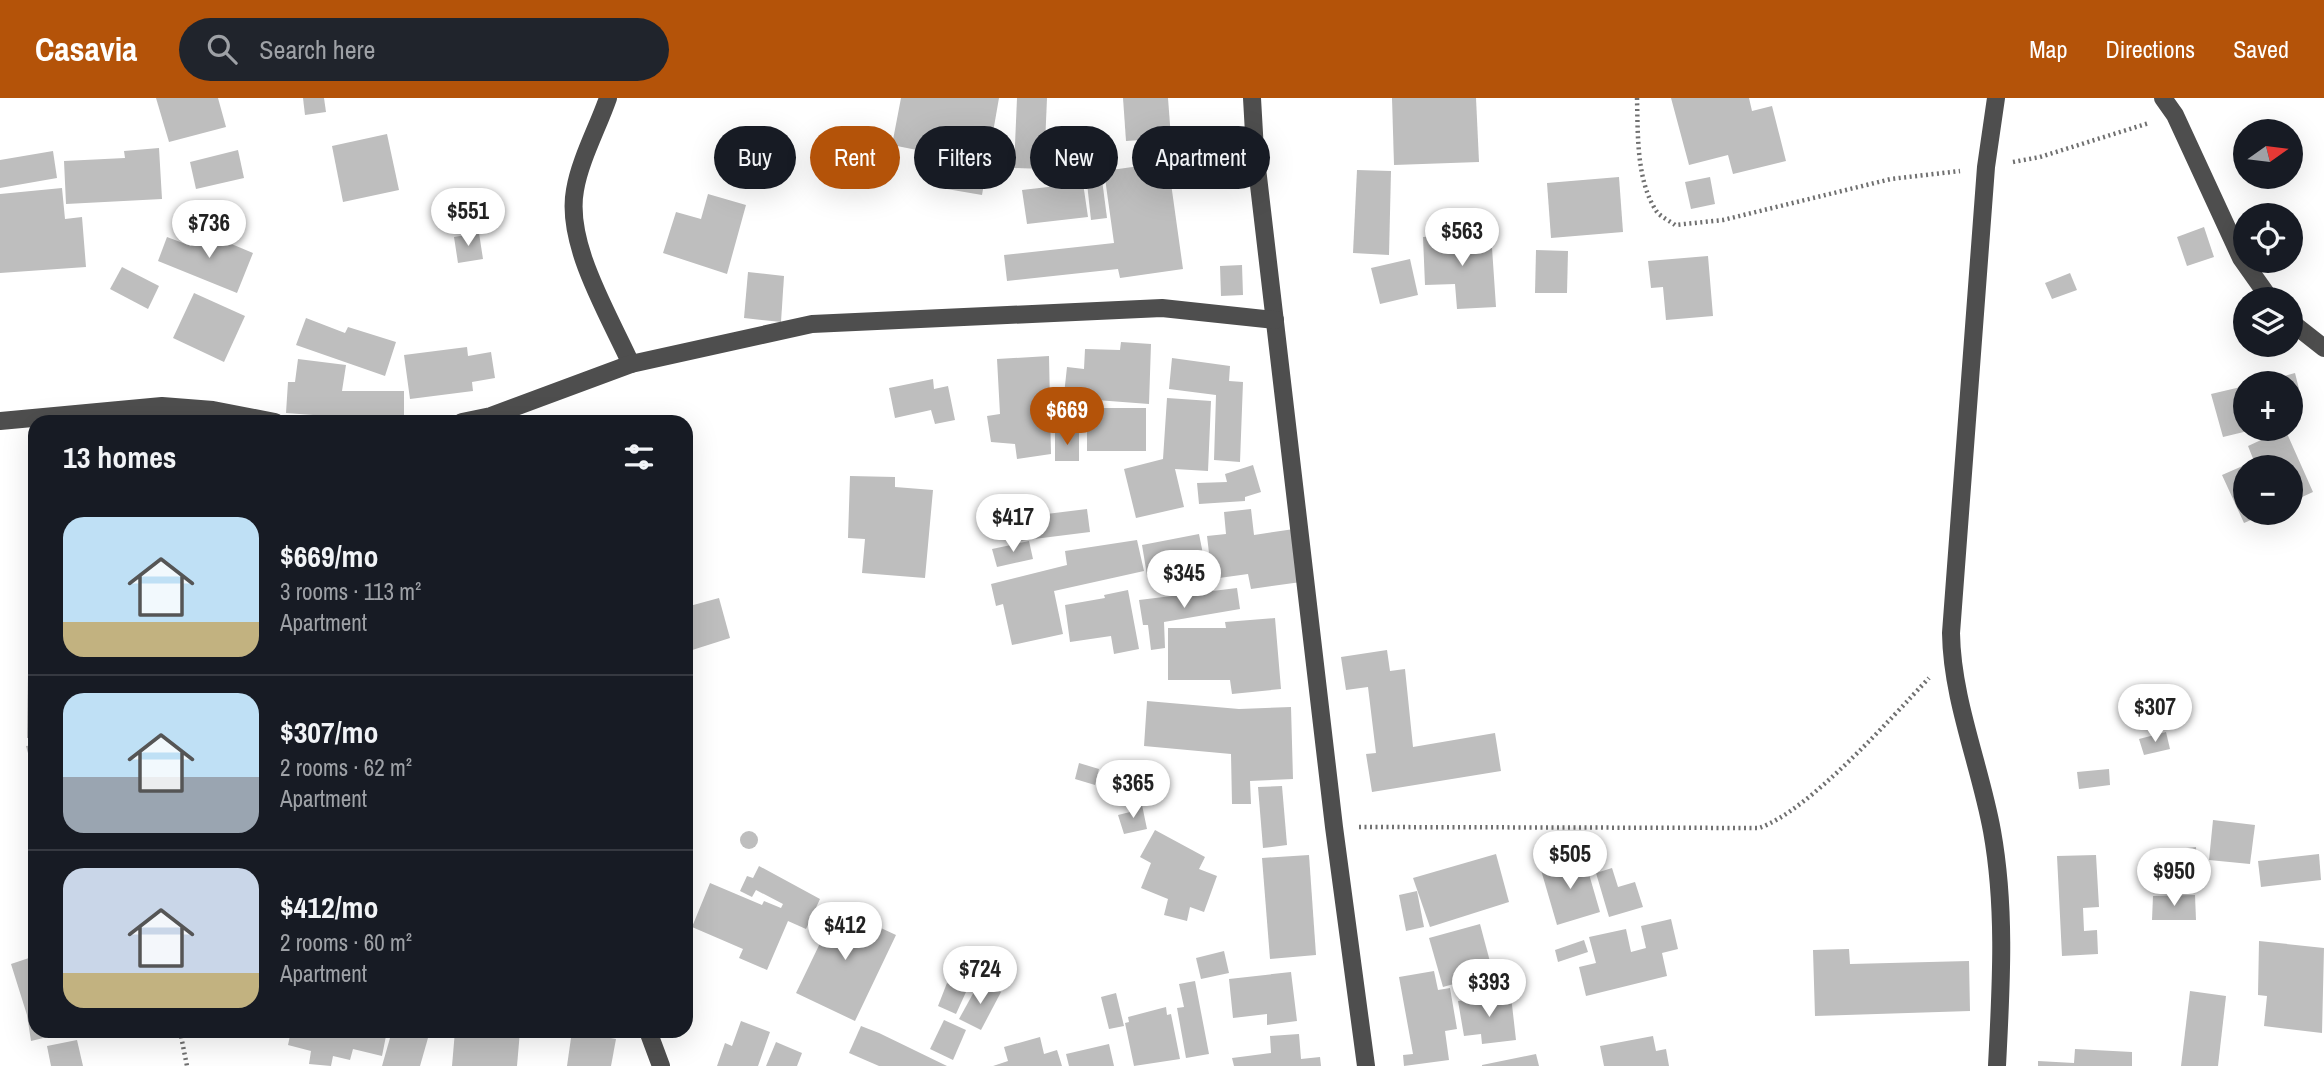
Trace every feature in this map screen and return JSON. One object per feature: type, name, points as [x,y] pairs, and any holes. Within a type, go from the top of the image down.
[{"type":"street","points":[[608,98],[575,189],[573,216],[587,267],[631,364]]},
{"type":"street","points":[[1252,98],[1255,151],[1334,827],[1366,1066]]},
{"type":"street","points":[[1996,98],[1986,167],[1951,655],[1993,846],[2002,925],[1997,1066]]},
{"type":"street","points":[[2163,98],[2175,115],[2241,258],[2262,287]]},
{"type":"street","points":[[494,415],[631,364],[812,324],[1162,308],[1275,320]]},
{"type":"street","points":[[2303,331],[2324,348]]},
{"type":"street","points":[[109,415],[162,406],[239,415]]},
{"type":"street","points":[[0,421],[28,420]]},
{"type":"street","points":[[651,1038],[661,1066]]},
{"type":"path","points":[[1637,98],[1638,144],[1645,182],[1658,213],[1675,225],[1697,225],[1723,220],[1891,179],[2040,158],[2175,115]]},
{"type":"path","points":[[1334,827],[1759,828],[1782,818],[1812,793],[1894,715],[1951,655]]},
{"type":"path","points":[[181,1038],[187,1066]]},
{"type":"building","points":[[156,98],[218,98],[226,127],[169,142]]},
{"type":"building","points":[[303,98],[324,98],[326,112],[305,115]]},
{"type":"building","points":[[901,98],[999,98],[994,126],[914,126],[914,149],[900,147],[900,126],[896,126]]},
{"type":"building","points":[[1017,98],[1047,98],[1046,126],[1030,126],[1030,169],[1016,168]]},
{"type":"building","points":[[1123,98],[1168,98],[1170,126],[1132,126],[1132,141],[1126,141]]},
{"type":"building","points":[[1392,98],[1476,98],[1479,162],[1394,165]]},
{"type":"building","points":[[1671,98],[1749,98],[1752,111],[1772,106],[1786,161],[1733,174],[1728,155],[1689,165]]},
{"type":"building","points":[[387,134],[399,190],[343,202],[332,146]]},
{"type":"building","points":[[159,148],[162,199],[66,204],[64,161],[125,158],[124,151]]},
{"type":"building","points":[[238,150],[244,178],[196,189],[190,162]]},
{"type":"building","points":[[53,151],[57,178],[0,188],[0,160]]},
{"type":"building","points":[[1132,167],[1132,189],[1172,189],[1183,269],[1120,278],[1118,269],[1007,281],[1004,255],[1114,243],[1106,189],[1118,189],[1118,169]]},
{"type":"building","points":[[1357,170],[1391,171],[1389,255],[1353,253]]},
{"type":"building","points":[[1619,177],[1623,232],[1551,238],[1547,183]]},
{"type":"building","points":[[1710,177],[1715,204],[1691,209],[1685,182]]},
{"type":"building","points":[[62,188],[65,219],[82,217],[86,267],[0,273],[0,194]]},
{"type":"building","points":[[947,189],[983,189],[982,195]]},
{"type":"building","points":[[1084,189],[1088,217],[1027,224],[1022,190]]},
{"type":"building","points":[[1088,189],[1103,189],[1107,218],[1091,220]]},
{"type":"building","points":[[708,194],[746,205],[727,274],[663,253],[676,212],[701,219]]},
{"type":"building","points":[[2204,227],[2214,257],[2187,266],[2177,237]]},
{"type":"building","points":[[198,230],[253,253],[237,293],[158,261],[167,237],[191,246]]},
{"type":"building","points":[[479,233],[483,259],[458,263],[454,237]]},
{"type":"building","points":[[1491,233],[1496,307],[1457,309],[1455,284],[1425,285],[1423,237]]},
{"type":"building","points":[[1536,250],[1568,251],[1567,293],[1535,293]]},
{"type":"building","points":[[1708,256],[1713,316],[1666,320],[1663,287],[1651,288],[1648,261]]},
{"type":"building","points":[[1410,259],[1418,295],[1380,304],[1371,268]]},
{"type":"building","points":[[1242,265],[1243,295],[1221,296],[1220,266]]},
{"type":"building","points":[[122,267],[159,286],[148,309],[110,289]]},
{"type":"building","points":[[748,272],[784,276],[781,322],[744,318]]},
{"type":"building","points":[[2070,273],[2077,290],[2052,299],[2045,283]]},
{"type":"building","points":[[194,293],[245,316],[224,362],[173,338]]},
{"type":"building","points":[[306,318],[345,333],[348,327],[396,342],[385,376],[296,345]]},
{"type":"building","points":[[1121,342],[1151,344],[1149,404],[1083,399],[1081,416],[1062,413],[1067,367],[1084,369],[1085,349],[1120,350]]},
{"type":"building","points":[[467,347],[468,356],[491,352],[495,378],[472,382],[473,391],[410,399],[404,355]]},
{"type":"building","points":[[1049,356],[1051,454],[1017,459],[1015,444],[991,442],[987,416],[1000,414],[997,359]]},
{"type":"building","points":[[1172,358],[1230,366],[1229,381],[1243,382],[1240,462],[1214,460],[1216,395],[1169,389]]},
{"type":"building","points":[[298,359],[346,365],[342,391],[404,391],[404,415],[286,413],[288,382],[295,382]]},
{"type":"building","points":[[933,379],[934,389],[948,386],[955,420],[935,424],[931,410],[895,418],[889,388]]},
{"type":"building","points":[[2233,389],[2233,435],[2223,437],[2211,394]]},
{"type":"building","points":[[1167,398],[1211,401],[1208,471],[1175,469],[1184,507],[1136,518],[1124,469],[1163,459]]},
{"type":"building","points":[[1087,408],[1146,408],[1146,451],[1087,451]]},
{"type":"building","points":[[1055,433],[1079,433],[1079,461],[1055,461]]},
{"type":"building","points":[[2259,441],[2290,441],[2297,455],[2252,455],[2248,446]]},
{"type":"building","points":[[1253,465],[1261,492],[1245,497],[1245,501],[1199,504],[1197,483],[1227,482],[1225,474]]},
{"type":"building","points":[[2233,470],[2233,499],[2222,475]]},
{"type":"building","points":[[2303,470],[2313,492],[2303,497]]},
{"type":"building","points":[[850,476],[895,477],[895,487],[933,490],[925,578],[862,573],[865,539],[848,538]]},
{"type":"building","points":[[1087,509],[1090,532],[1009,542],[1006,519]]},
{"type":"building","points":[[1251,509],[1254,535],[1294,529],[1301,582],[1251,589],[1248,574],[1212,579],[1207,536],[1226,534],[1224,512]]},
{"type":"building","points":[[1199,534],[1205,564],[1147,575],[1142,545]]},
{"type":"building","points":[[1137,540],[1144,571],[1054,591],[1063,634],[1012,645],[1003,604],[996,606],[991,584],[1067,565],[1065,551]]},
{"type":"building","points":[[1029,541],[1033,559],[997,567],[992,549]]},
{"type":"building","points":[[1237,588],[1240,609],[1164,622],[1165,648],[1151,650],[1148,625],[1143,625],[1139,600]]},
{"type":"building","points":[[1128,590],[1139,649],[1114,654],[1111,636],[1070,642],[1065,605],[1105,598],[1104,595]]},
{"type":"building","points":[[719,598],[730,638],[693,650],[693,605]]},
{"type":"building","points":[[1275,618],[1281,689],[1232,694],[1230,680],[1168,680],[1168,628],[1226,628],[1225,622]]},
{"type":"building","points":[[1387,650],[1390,671],[1405,669],[1413,747],[1495,733],[1501,771],[1372,792],[1366,754],[1376,753],[1368,687],[1346,690],[1341,657]]},
{"type":"building","points":[[28,672],[28,738],[27,738]]},
{"type":"building","points":[[1147,701],[1239,709],[1291,707],[1293,779],[1250,781],[1251,804],[1232,804],[1231,754],[1144,746]]},
{"type":"building","points":[[2166,732],[2170,749],[2144,755],[2139,739]]},
{"type":"building","points":[[1079,763],[1099,769],[1095,785],[1075,779]]},
{"type":"building","points":[[2109,769],[2110,785],[2079,789],[2077,772]]},
{"type":"building","points":[[1282,786],[1287,845],[1263,848],[1258,787]]},
{"type":"building","points":[[1142,805],[1147,829],[1124,834],[1118,815],[1130,812],[1129,807]]},
{"type":"building","points":[[2213,820],[2255,825],[2250,864],[2209,860]]},
{"type":"building","points":[[1155,830],[1205,857],[1199,869],[1217,876],[1204,912],[1190,907],[1187,921],[1164,915],[1168,899],[1141,888],[1151,863],[1140,857]]},
{"type":"building","points":[[745,831],[753,831],[758,840],[756,847],[745,849],[740,844],[740,836]]},
{"type":"building","points":[[2196,847],[2199,887],[2179,889],[2175,849]]},
{"type":"building","points":[[1496,854],[1509,902],[1430,927],[1413,878]]},
{"type":"building","points":[[2319,854],[2321,880],[2261,887],[2258,861]]},
{"type":"building","points":[[1309,855],[1316,955],[1270,959],[1262,858]]},
{"type":"building","points":[[2096,855],[2099,907],[2083,908],[2084,931],[2097,930],[2098,954],[2062,956],[2057,856]]},
{"type":"building","points":[[1584,857],[1600,912],[1557,925],[1541,870]]},
{"type":"building","points":[[759,866],[820,899],[806,929],[788,921],[767,970],[739,958],[743,949],[693,927],[710,883],[762,905],[764,901],[781,908],[783,904],[756,890],[752,897],[740,891],[747,876],[753,878]]},
{"type":"building","points":[[1612,868],[1618,887],[1635,882],[1643,907],[1609,917],[1596,873]]},
{"type":"building","points":[[1417,891],[1424,927],[1406,931],[1399,895]]},
{"type":"building","points":[[2195,895],[2196,920],[2152,920],[2153,896]]},
{"type":"building","points":[[827,903],[896,935],[855,1021],[796,993],[824,935],[815,931]]},
{"type":"building","points":[[1671,919],[1678,949],[1662,953],[1667,976],[1586,996],[1579,967],[1596,963],[1589,937],[1626,929],[1631,952],[1646,948],[1641,926]]},
{"type":"building","points":[[1480,924],[1493,973],[1443,987],[1429,938]]},
{"type":"building","points":[[1584,940],[1588,952],[1558,962],[1555,950]]},
{"type":"building","points":[[2259,941],[2324,948],[2322,1033],[2264,1026],[2267,996],[2258,995]]},
{"type":"building","points":[[1849,949],[1850,964],[1969,961],[1970,1011],[1815,1016],[1813,950]]},
{"type":"building","points":[[1224,951],[1229,973],[1201,979],[1196,958]]},
{"type":"building","points":[[28,958],[28,1022],[27,1015],[11,964]]},
{"type":"building","points":[[1434,971],[1438,990],[1450,988],[1457,1029],[1445,1031],[1449,1060],[1404,1066],[1403,1055],[1413,1054],[1399,977]]},
{"type":"building","points":[[1291,972],[1297,1021],[1267,1025],[1267,1014],[1233,1018],[1229,979]]},
{"type":"building","points":[[980,981],[1001,992],[981,1030],[959,1019]]},
{"type":"building","points":[[1195,981],[1209,1054],[1186,1058],[1177,1008],[1184,1007],[1179,984]]},
{"type":"building","points":[[947,983],[966,992],[956,1014],[938,1006]]},
{"type":"building","points":[[2190,991],[2226,996],[2218,1066],[2181,1066]]},
{"type":"building","points":[[1116,993],[1124,1026],[1109,1029],[1101,997]]},
{"type":"building","points":[[1511,996],[1516,1040],[1482,1044],[1481,1034],[1464,1036],[1458,1001]]},
{"type":"building","points":[[1166,1007],[1167,1015],[1171,1014],[1180,1059],[1134,1066],[1125,1023],[1129,1022],[1128,1017]]},
{"type":"building","points":[[944,1020],[966,1030],[953,1060],[930,1049]]},
{"type":"building","points":[[741,1021],[770,1032],[758,1066],[717,1066],[725,1043],[732,1046]]},
{"type":"building","points":[[861,1026],[947,1066],[879,1066],[849,1053]]},
{"type":"building","points":[[1299,1034],[1301,1059],[1320,1057],[1321,1066],[1234,1066],[1232,1058],[1271,1053],[1270,1036]]},
{"type":"building","points":[[1653,1036],[1656,1051],[1666,1049],[1669,1066],[1604,1066],[1600,1046]]},
{"type":"building","points":[[1040,1037],[1044,1054],[1057,1050],[1062,1066],[993,1066],[1008,1061],[1004,1047]]},
{"type":"building","points":[[290,1038],[386,1038],[382,1056],[353,1049],[350,1060],[333,1056],[331,1066],[309,1064],[311,1051],[288,1045]]},
{"type":"building","points":[[390,1038],[428,1038],[420,1066],[382,1066]]},
{"type":"building","points":[[454,1038],[519,1038],[517,1066],[452,1066]]},
{"type":"building","points":[[571,1038],[616,1039],[611,1066],[567,1066]]},
{"type":"building","points":[[77,1040],[83,1066],[51,1066],[47,1046]]},
{"type":"building","points":[[776,1042],[802,1053],[797,1066],[766,1066]]},
{"type":"building","points":[[1109,1044],[1114,1066],[1069,1066],[1066,1054]]},
{"type":"building","points":[[2075,1049],[2132,1052],[2132,1066],[2038,1066],[2038,1061],[2074,1063]]},
{"type":"building","points":[[1536,1054],[1539,1066],[1482,1066],[1482,1065]]}]
